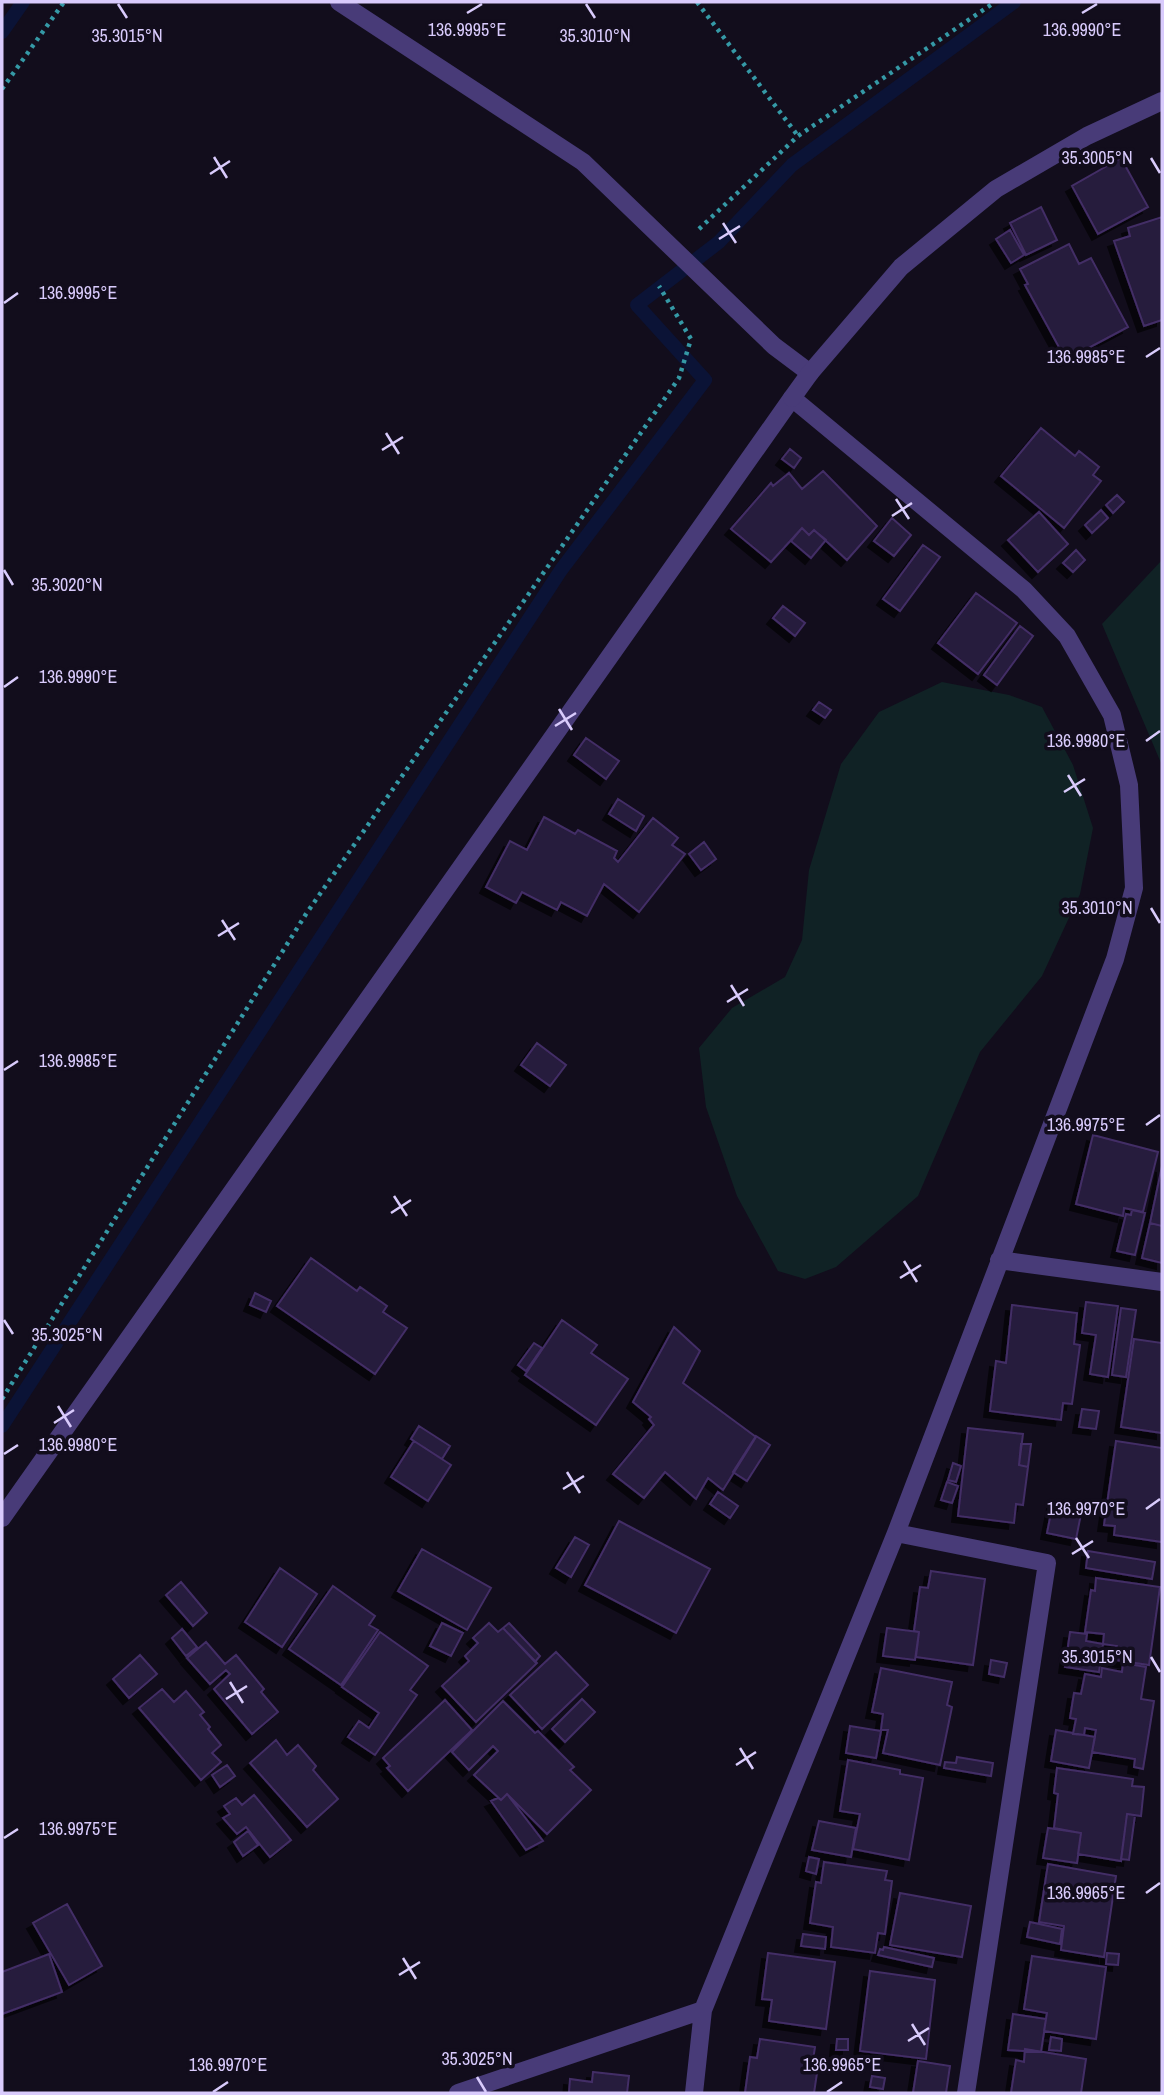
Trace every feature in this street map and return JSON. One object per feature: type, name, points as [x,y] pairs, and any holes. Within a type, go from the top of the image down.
[{"type":"street","points":[[339,2],[583,162],[774,346],[810,373]]},
{"type":"street","points":[[2,1518],[810,373],[901,267],[996,190],[1087,136],[1162,101]]},
{"type":"street","points":[[694,2093],[703,2010],[895,1533],[1115,958],[1134,888],[1129,785],[1112,715],[1067,636],[1024,590],[792,398]]},
{"type":"street","points":[[999,1260],[1162,1282]]},
{"type":"street","points":[[895,1533],[1047,1563],[966,2093]]},
{"type":"street","points":[[458,2093],[703,2010]]},
{"type":"path","points":[[2,89],[64,2]]},
{"type":"path","points":[[697,2],[798,136]]},
{"type":"path","points":[[676,251],[798,136],[995,2]]},
{"type":"path","points":[[2,1399],[306,914],[679,378],[691,339],[656,281]]},
{"type":"shaded area","points":[[1162,560],[1162,779],[1161,763],[1102,624]]},
{"type":"shaded area","points":[[942,682],[1009,695],[1042,707],[1073,765],[1093,828],[1080,894],[1042,976],[980,1052],[918,1196],[836,1267],[805,1279],[778,1271],[737,1196],[706,1107],[699,1048],[732,1008],[785,977],[802,940],[809,870],[841,764],[879,712]]},
{"type":"building","points":[[1121,158],[1148,207],[1098,234],[1072,186]]},
{"type":"building","points":[[1041,207],[1057,240],[1026,255],[1010,223]]},
{"type":"building","points":[[1162,217],[1162,320],[1144,326],[1114,241],[1130,236],[1128,228]]},
{"type":"building","points":[[1010,230],[1024,255],[1011,263],[996,239]]},
{"type":"building","points":[[1069,244],[1079,264],[1091,258],[1128,327],[1066,360],[1025,285],[1028,284],[1020,269]]},
{"type":"building","points":[[1041,428],[1075,456],[1079,451],[1099,467],[1093,475],[1101,481],[1064,528],[1001,476]]},
{"type":"building","points":[[790,449],[801,458],[794,468],[782,459]]},
{"type":"building","points":[[823,471],[877,526],[847,560],[814,530],[809,535],[802,528],[771,562],[731,529],[771,483],[773,486],[789,473],[802,489]]},
{"type":"building","points":[[1117,495],[1124,502],[1113,513],[1106,505]]},
{"type":"building","points":[[1101,510],[1108,518],[1092,533],[1085,525]]},
{"type":"building","points":[[1039,512],[1068,544],[1038,572],[1008,540]]},
{"type":"building","points":[[892,518],[911,535],[894,556],[874,541]]},
{"type":"building","points":[[802,528],[809,535],[814,530],[826,540],[811,558],[791,541]]},
{"type":"building","points":[[923,545],[940,557],[900,611],[883,599]]},
{"type":"building","points":[[1076,550],[1085,560],[1073,572],[1063,563]]},
{"type":"building","points":[[976,593],[1017,623],[978,674],[938,643]]},
{"type":"building","points":[[783,606],[805,623],[795,636],[773,618]]},
{"type":"building","points":[[1020,626],[1033,636],[997,685],[984,675]]},
{"type":"building","points":[[819,702],[831,710],[825,718],[813,710]]},
{"type":"building","points":[[586,738],[619,761],[606,779],[574,755]]},
{"type":"building","points":[[618,799],[644,816],[636,831],[609,814]]},
{"type":"building","points":[[544,817],[575,834],[578,830],[617,851],[614,858],[618,862],[653,818],[678,838],[672,845],[685,854],[639,912],[604,884],[587,916],[561,902],[557,910],[522,892],[516,903],[486,887],[510,841],[527,850]]},
{"type":"building","points":[[704,842],[716,859],[701,870],[689,854]]},
{"type":"building","points":[[537,1043],[566,1065],[550,1086],[521,1065]]},
{"type":"building","points":[[1093,1135],[1158,1152],[1143,1212],[1124,1208],[1123,1216],[1076,1204]]},
{"type":"building","points":[[1162,1166],[1162,1226],[1150,1223]]},
{"type":"building","points":[[1132,1210],[1145,1213],[1135,1255],[1117,1251],[1126,1214],[1131,1215]]},
{"type":"building","points":[[1150,1223],[1162,1226],[1162,1263],[1142,1258]]},
{"type":"building","points":[[311,1258],[357,1291],[360,1287],[387,1306],[383,1312],[407,1328],[375,1374],[277,1306]]},
{"type":"building","points":[[255,1293],[271,1301],[266,1312],[250,1305]]},
{"type":"building","points":[[1086,1302],[1118,1306],[1108,1377],[1090,1374],[1096,1335],[1082,1333]]},
{"type":"building","points":[[1012,1305],[1077,1313],[1074,1344],[1080,1345],[1072,1404],[1063,1403],[1061,1420],[990,1411],[996,1361],[1006,1363]]},
{"type":"building","points":[[1121,1308],[1136,1310],[1126,1377],[1112,1375]]},
{"type":"building","points":[[562,1320],[597,1345],[591,1353],[628,1379],[596,1425],[525,1375]]},
{"type":"building","points":[[674,1327],[700,1351],[683,1383],[756,1437],[723,1490],[708,1478],[696,1499],[665,1472],[644,1498],[613,1474],[654,1425],[649,1419],[651,1417],[633,1402]]},
{"type":"building","points":[[1134,1339],[1162,1343],[1162,1433],[1121,1427]]},
{"type":"building","points":[[534,1343],[542,1348],[526,1371],[518,1365]]},
{"type":"building","points":[[1082,1409],[1099,1411],[1096,1429],[1079,1427]]},
{"type":"building","points":[[419,1426],[450,1446],[442,1459],[411,1439]]},
{"type":"building","points":[[968,1428],[1023,1434],[1019,1465],[1028,1467],[1023,1505],[1016,1504],[1014,1523],[958,1516]]},
{"type":"building","points":[[756,1436],[770,1445],[747,1481],[733,1472]]},
{"type":"building","points":[[414,1441],[451,1465],[428,1501],[391,1477]]},
{"type":"building","points":[[1116,1441],[1162,1448],[1162,1542],[1114,1535],[1115,1526],[1104,1525]]},
{"type":"building","points":[[1021,1444],[1031,1444],[1028,1467],[1019,1465]]},
{"type":"building","points":[[953,1463],[961,1466],[956,1482],[948,1480]]},
{"type":"building","points":[[947,1482],[958,1486],[952,1503],[941,1500]]},
{"type":"building","points":[[718,1492],[738,1506],[730,1518],[710,1504]]},
{"type":"building","points":[[1053,1503],[1082,1509],[1076,1539],[1047,1533]]},
{"type":"building","points":[[619,1521],[710,1569],[676,1633],[585,1585]]},
{"type":"building","points":[[575,1537],[589,1545],[571,1577],[556,1568]]},
{"type":"building","points":[[422,1549],[491,1588],[467,1630],[398,1591]]},
{"type":"building","points":[[1088,1551],[1155,1562],[1152,1579],[1086,1568]]},
{"type":"building","points":[[280,1568],[317,1594],[282,1647],[245,1622]]},
{"type":"building","points":[[931,1571],[985,1579],[973,1665],[916,1657],[919,1632],[914,1631],[920,1587],[928,1588]]},
{"type":"building","points":[[1096,1578],[1160,1587],[1149,1665],[1115,1660],[1117,1646],[1103,1644],[1104,1634],[1085,1632],[1091,1590],[1095,1591]]},
{"type":"building","points":[[181,1582],[207,1613],[193,1626],[166,1595]]},
{"type":"building","points":[[333,1586],[375,1616],[369,1625],[378,1630],[341,1685],[289,1649]]},
{"type":"building","points":[[442,1623],[463,1633],[451,1656],[430,1646]]},
{"type":"building","points":[[489,1623],[498,1632],[503,1628],[537,1663],[476,1722],[442,1686],[469,1661],[465,1656],[478,1643],[473,1638]]},
{"type":"building","points":[[509,1623],[540,1656],[535,1662],[503,1628]]},
{"type":"building","points":[[887,1628],[919,1632],[915,1660],[883,1656]]},
{"type":"building","points":[[182,1629],[197,1647],[186,1656],[172,1638]]},
{"type":"building","points":[[380,1632],[428,1666],[410,1690],[417,1695],[375,1755],[348,1737],[359,1721],[369,1728],[379,1713],[342,1687]]},
{"type":"building","points":[[1070,1632],[1087,1634],[1086,1641],[1103,1644],[1099,1672],[1065,1667]]},
{"type":"building","points":[[206,1642],[225,1664],[236,1655],[264,1689],[261,1692],[278,1712],[252,1734],[214,1689],[230,1674],[226,1670],[210,1684],[187,1658]]},
{"type":"building","points":[[556,1652],[588,1685],[542,1729],[510,1695]]},
{"type":"building","points":[[140,1655],[157,1674],[129,1698],[113,1679]]},
{"type":"building","points":[[991,1660],[1007,1663],[1004,1677],[989,1674]]},
{"type":"building","points":[[1123,1663],[1146,1667],[1141,1699],[1154,1701],[1143,1769],[1134,1767],[1135,1759],[1092,1752],[1096,1730],[1085,1728],[1084,1735],[1073,1734],[1076,1719],[1070,1718],[1074,1693],[1081,1694],[1085,1674],[1101,1677],[1102,1668],[1122,1672]]},
{"type":"building","points":[[881,1668],[952,1682],[947,1705],[952,1707],[940,1765],[883,1753],[888,1730],[881,1730],[883,1714],[872,1712]]},
{"type":"building","points":[[162,1689],[174,1702],[186,1691],[204,1712],[200,1715],[221,1745],[212,1753],[221,1762],[201,1780],[139,1708]]},
{"type":"building","points":[[582,1699],[595,1712],[565,1742],[552,1729]]},
{"type":"building","points":[[445,1700],[472,1730],[408,1791],[387,1768],[390,1766],[383,1758]]},
{"type":"building","points":[[503,1701],[574,1767],[570,1770],[591,1790],[547,1834],[507,1794],[501,1800],[474,1775],[498,1751],[493,1746],[469,1770],[452,1752]]},
{"type":"building","points":[[850,1726],[881,1731],[876,1758],[846,1753]]},
{"type":"building","points":[[1056,1730],[1095,1737],[1089,1768],[1051,1761]]},
{"type":"building","points":[[276,1740],[287,1755],[298,1745],[316,1766],[313,1770],[338,1799],[307,1827],[250,1763]]},
{"type":"building","points":[[957,1757],[993,1763],[991,1776],[944,1768],[945,1762],[956,1763]]},
{"type":"building","points":[[848,1760],[900,1770],[900,1774],[923,1778],[909,1860],[853,1849],[860,1814],[840,1811]]},
{"type":"building","points":[[227,1765],[235,1776],[220,1787],[212,1775]]},
{"type":"building","points":[[1057,1768],[1133,1779],[1132,1786],[1144,1787],[1141,1816],[1127,1814],[1121,1861],[1078,1854],[1081,1833],[1054,1828],[1058,1794],[1054,1793]]},
{"type":"building","points":[[507,1794],[543,1841],[526,1850],[491,1801],[498,1798],[501,1800]]},
{"type":"building","points":[[254,1795],[291,1840],[270,1857],[246,1827],[237,1834],[223,1818],[230,1814],[224,1806],[236,1798],[242,1805]]},
{"type":"building","points":[[1127,1814],[1135,1815],[1129,1860],[1121,1859]]},
{"type":"building","points":[[819,1821],[856,1828],[851,1857],[812,1850]]},
{"type":"building","points":[[1048,1828],[1081,1833],[1077,1863],[1043,1858]]},
{"type":"building","points":[[248,1831],[258,1845],[243,1856],[234,1842]]},
{"type":"building","points":[[809,1857],[819,1859],[816,1874],[806,1871]]},
{"type":"building","points":[[824,1862],[887,1871],[885,1880],[892,1881],[885,1934],[878,1933],[875,1953],[831,1947],[833,1927],[810,1923],[816,1882],[821,1883]]},
{"type":"building","points":[[1048,1864],[1116,1876],[1104,1957],[1061,1950],[1064,1926],[1039,1922]]},
{"type":"building","points":[[900,1893],[971,1906],[962,1957],[890,1945]]},
{"type":"building","points":[[67,1904],[102,1966],[69,1985],[33,1923]]},
{"type":"building","points":[[1030,1922],[1062,1929],[1060,1944],[1027,1937]]},
{"type":"building","points":[[803,1934],[826,1937],[825,1949],[801,1946]]},
{"type":"building","points":[[884,1947],[934,1958],[932,1967],[878,1955]]},
{"type":"building","points":[[768,1953],[835,1962],[826,2029],[769,2021],[772,2000],[762,1999]]},
{"type":"building","points":[[1107,1953],[1119,1954],[1118,1965],[1106,1964]]},
{"type":"building","points":[[49,1954],[62,1992],[2,2014],[2,1972]]},
{"type":"building","points":[[1032,1956],[1106,1967],[1096,2039],[1044,2031],[1047,2013],[1024,2009]]},
{"type":"building","points":[[870,1971],[935,1980],[926,2059],[860,2051]]},
{"type":"building","points":[[1013,2014],[1046,2019],[1041,2052],[1008,2050]]},
{"type":"building","points":[[1051,2037],[1062,2039],[1061,2051],[1049,2050]]},
{"type":"building","points":[[760,2039],[815,2047],[811,2072],[817,2073],[814,2093],[745,2093],[750,2057],[757,2058]]},
{"type":"building","points":[[837,2039],[848,2039],[848,2050],[836,2050]]},
{"type":"building","points":[[1025,2049],[1086,2059],[1081,2093],[1011,2093],[1016,2060],[1024,2062]]},
{"type":"building","points":[[918,2061],[950,2066],[946,2093],[913,2093]]},
{"type":"building","points":[[593,2072],[629,2076],[627,2093],[569,2093],[570,2079],[592,2082]]},
{"type":"building","points":[[872,2076],[885,2078],[883,2089],[870,2087]]},
{"type":"waterway","points":[[2,32],[23,2]]},
{"type":"waterway","points":[[2,1426],[561,570],[705,380],[637,305],[719,242],[792,165],[1014,2]]}]
